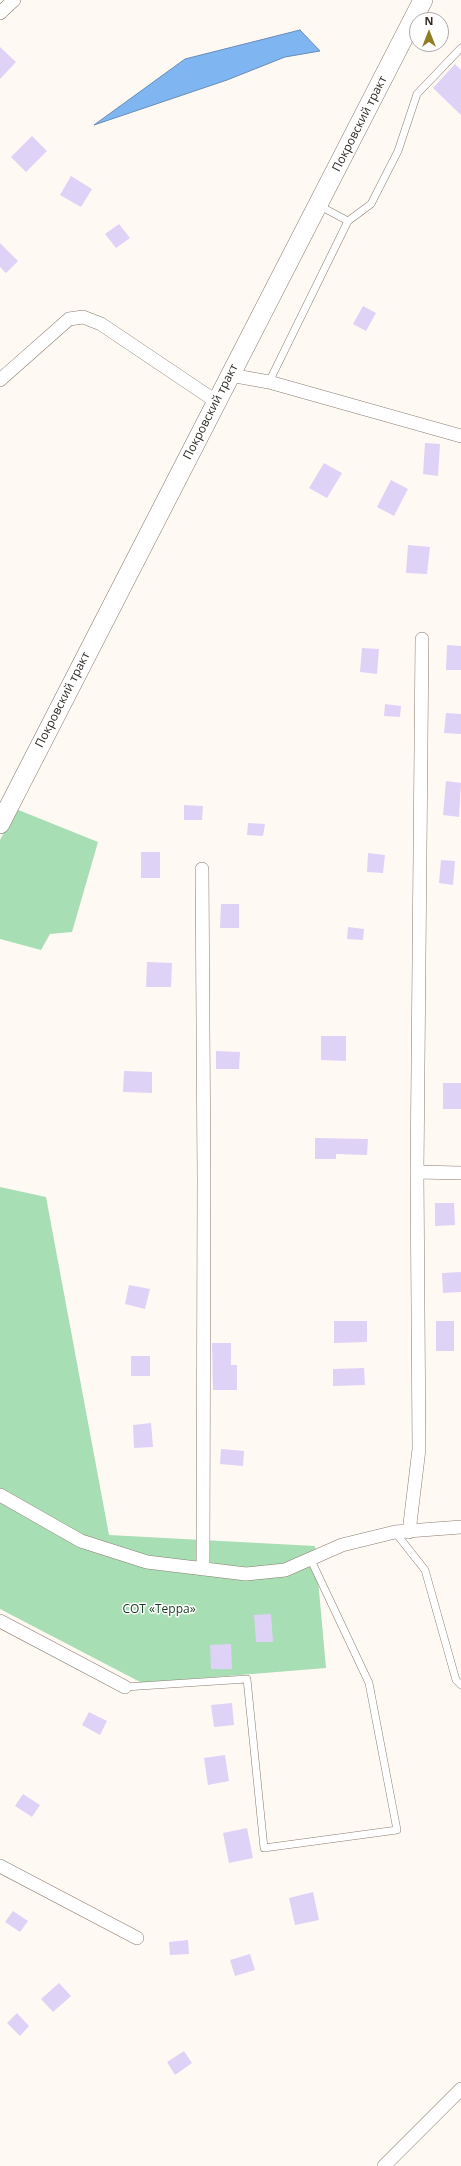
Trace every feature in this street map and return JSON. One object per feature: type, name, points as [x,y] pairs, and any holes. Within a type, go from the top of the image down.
[{"type":"main road","name":"Покровский тракт","points":[[0,824],[423,0]]},
{"type":"street","points":[[0,13],[14,0]]},
{"type":"street","points":[[0,380],[69,319],[83,317],[101,324],[217,402]]},
{"type":"street","points":[[230,375],[269,382],[461,436]]},
{"type":"street","points":[[402,1532],[419,1449],[418,1172],[422,639]]},
{"type":"street","points":[[202,869],[204,1569]]},
{"type":"street","points":[[418,1172],[461,1173]]},
{"type":"street","points":[[0,1495],[81,1541],[147,1562],[246,1574],[285,1570],[342,1545],[402,1532],[461,1527]]},
{"type":"street","points":[[0,1621],[125,1687]]},
{"type":"street","points":[[0,1866],[137,1938]]},
{"type":"street","points":[[384,2166],[461,2089]]},
{"type":"lane","points":[[269,382],[348,221],[371,204],[398,151],[418,94],[461,48]]},
{"type":"lane","points":[[318,205],[348,221]]},
{"type":"lane","points":[[402,1532],[425,1570],[456,1680],[461,1685]]},
{"type":"lane","points":[[125,1687],[248,1679],[264,1848],[397,1830],[369,1683],[310,1558]]},
{"type":"green space","points":[[16,809],[98,842],[72,932],[50,934],[41,950],[0,939],[0,840]]},
{"type":"green space","name":"СОТ «Терра»","points":[[0,1187],[46,1197],[109,1535],[315,1546],[326,1668],[142,1683],[0,1609]]},
{"type":"water","points":[[300,30],[320,51],[285,57],[227,80],[94,125],[185,59]]},
{"type":"building","points":[[0,47],[16,62],[0,79]]},
{"type":"building","points":[[455,64],[461,70],[461,115],[433,88]]},
{"type":"building","points":[[32,136],[47,151],[26,172],[11,157]]},
{"type":"building","points":[[71,176],[92,189],[81,207],[60,195]]},
{"type":"building","points":[[119,224],[130,238],[116,248],[105,234]]},
{"type":"building","points":[[0,243],[18,261],[6,273],[0,267]]},
{"type":"building","points":[[363,306],[376,313],[366,331],[353,324]]},
{"type":"building","points":[[425,443],[440,444],[438,476],[423,474]]},
{"type":"building","points":[[324,463],[342,473],[327,498],[309,488]]},
{"type":"building","points":[[391,480],[408,489],[394,516],[377,507]]},
{"type":"building","points":[[408,545],[430,547],[427,574],[406,573]]},
{"type":"building","points":[[447,645],[461,646],[461,670],[446,670]]},
{"type":"building","points":[[362,648],[379,649],[377,674],[360,672]]},
{"type":"building","points":[[385,704],[401,706],[400,717],[384,716]]},
{"type":"building","points":[[446,713],[461,714],[461,734],[444,733]]},
{"type":"building","points":[[446,781],[461,783],[459,817],[443,815]]},
{"type":"building","points":[[184,805],[203,806],[202,820],[184,820]]},
{"type":"building","points":[[248,823],[265,824],[263,836],[247,835]]},
{"type":"building","points":[[141,852],[160,852],[160,878],[141,878]]},
{"type":"building","points":[[368,853],[385,855],[383,873],[367,872]]},
{"type":"building","points":[[441,860],[455,861],[453,885],[439,883]]},
{"type":"building","points":[[221,904],[239,904],[239,928],[220,928]]},
{"type":"building","points":[[348,927],[364,929],[363,940],[347,939]]},
{"type":"building","points":[[147,962],[172,963],[171,987],[146,987]]},
{"type":"building","points":[[321,1036],[346,1036],[346,1061],[321,1060]]},
{"type":"building","points":[[216,1051],[240,1052],[239,1069],[216,1069]]},
{"type":"building","points":[[124,1071],[152,1072],[152,1093],[123,1092]]},
{"type":"building","points":[[443,1083],[461,1083],[461,1109],[443,1109]]},
{"type":"building","points":[[315,1138],[368,1139],[367,1155],[336,1154],[336,1159],[315,1159]]},
{"type":"building","points":[[435,1203],[454,1203],[455,1225],[435,1226]]},
{"type":"building","points":[[461,1272],[461,1292],[443,1293],[442,1273]]},
{"type":"building","points":[[129,1285],[150,1289],[145,1309],[125,1304]]},
{"type":"building","points":[[334,1321],[367,1321],[367,1342],[334,1343]]},
{"type":"building","points":[[436,1321],[454,1321],[454,1351],[436,1351]]},
{"type":"building","points":[[212,1343],[231,1343],[231,1365],[237,1365],[237,1390],[213,1390]]},
{"type":"building","points":[[131,1356],[150,1356],[150,1376],[131,1376]]},
{"type":"building","points":[[364,1368],[365,1385],[333,1386],[333,1369]]},
{"type":"building","points":[[151,1423],[153,1447],[134,1448],[133,1425]]},
{"type":"building","points":[[221,1449],[244,1451],[243,1466],[220,1464]]},
{"type":"building","points":[[271,1614],[273,1642],[256,1642],[254,1615]]},
{"type":"building","points":[[231,1644],[232,1669],[211,1669],[210,1645]]},
{"type":"building","points":[[232,1703],[234,1725],[214,1727],[211,1705]]},
{"type":"building","points":[[89,1712],[107,1721],[100,1735],[82,1725]]},
{"type":"building","points":[[225,1755],[229,1781],[208,1785],[204,1758]]},
{"type":"building","points":[[23,1794],[40,1805],[32,1817],[15,1806]]},
{"type":"building","points":[[247,1828],[253,1858],[229,1863],[223,1833]]},
{"type":"building","points":[[313,1892],[319,1920],[295,1925],[289,1898]]},
{"type":"building","points":[[13,1911],[28,1921],[20,1932],[5,1922]]},
{"type":"building","points":[[188,1940],[189,1954],[170,1955],[169,1942]]},
{"type":"building","points":[[250,1954],[255,1970],[235,1976],[230,1960]]},
{"type":"building","points":[[59,1983],[71,1996],[53,2012],[41,1999]]},
{"type":"building","points":[[17,2013],[29,2026],[20,2036],[7,2023]]},
{"type":"building","points":[[184,2051],[192,2063],[175,2075],[167,2062]]}]
